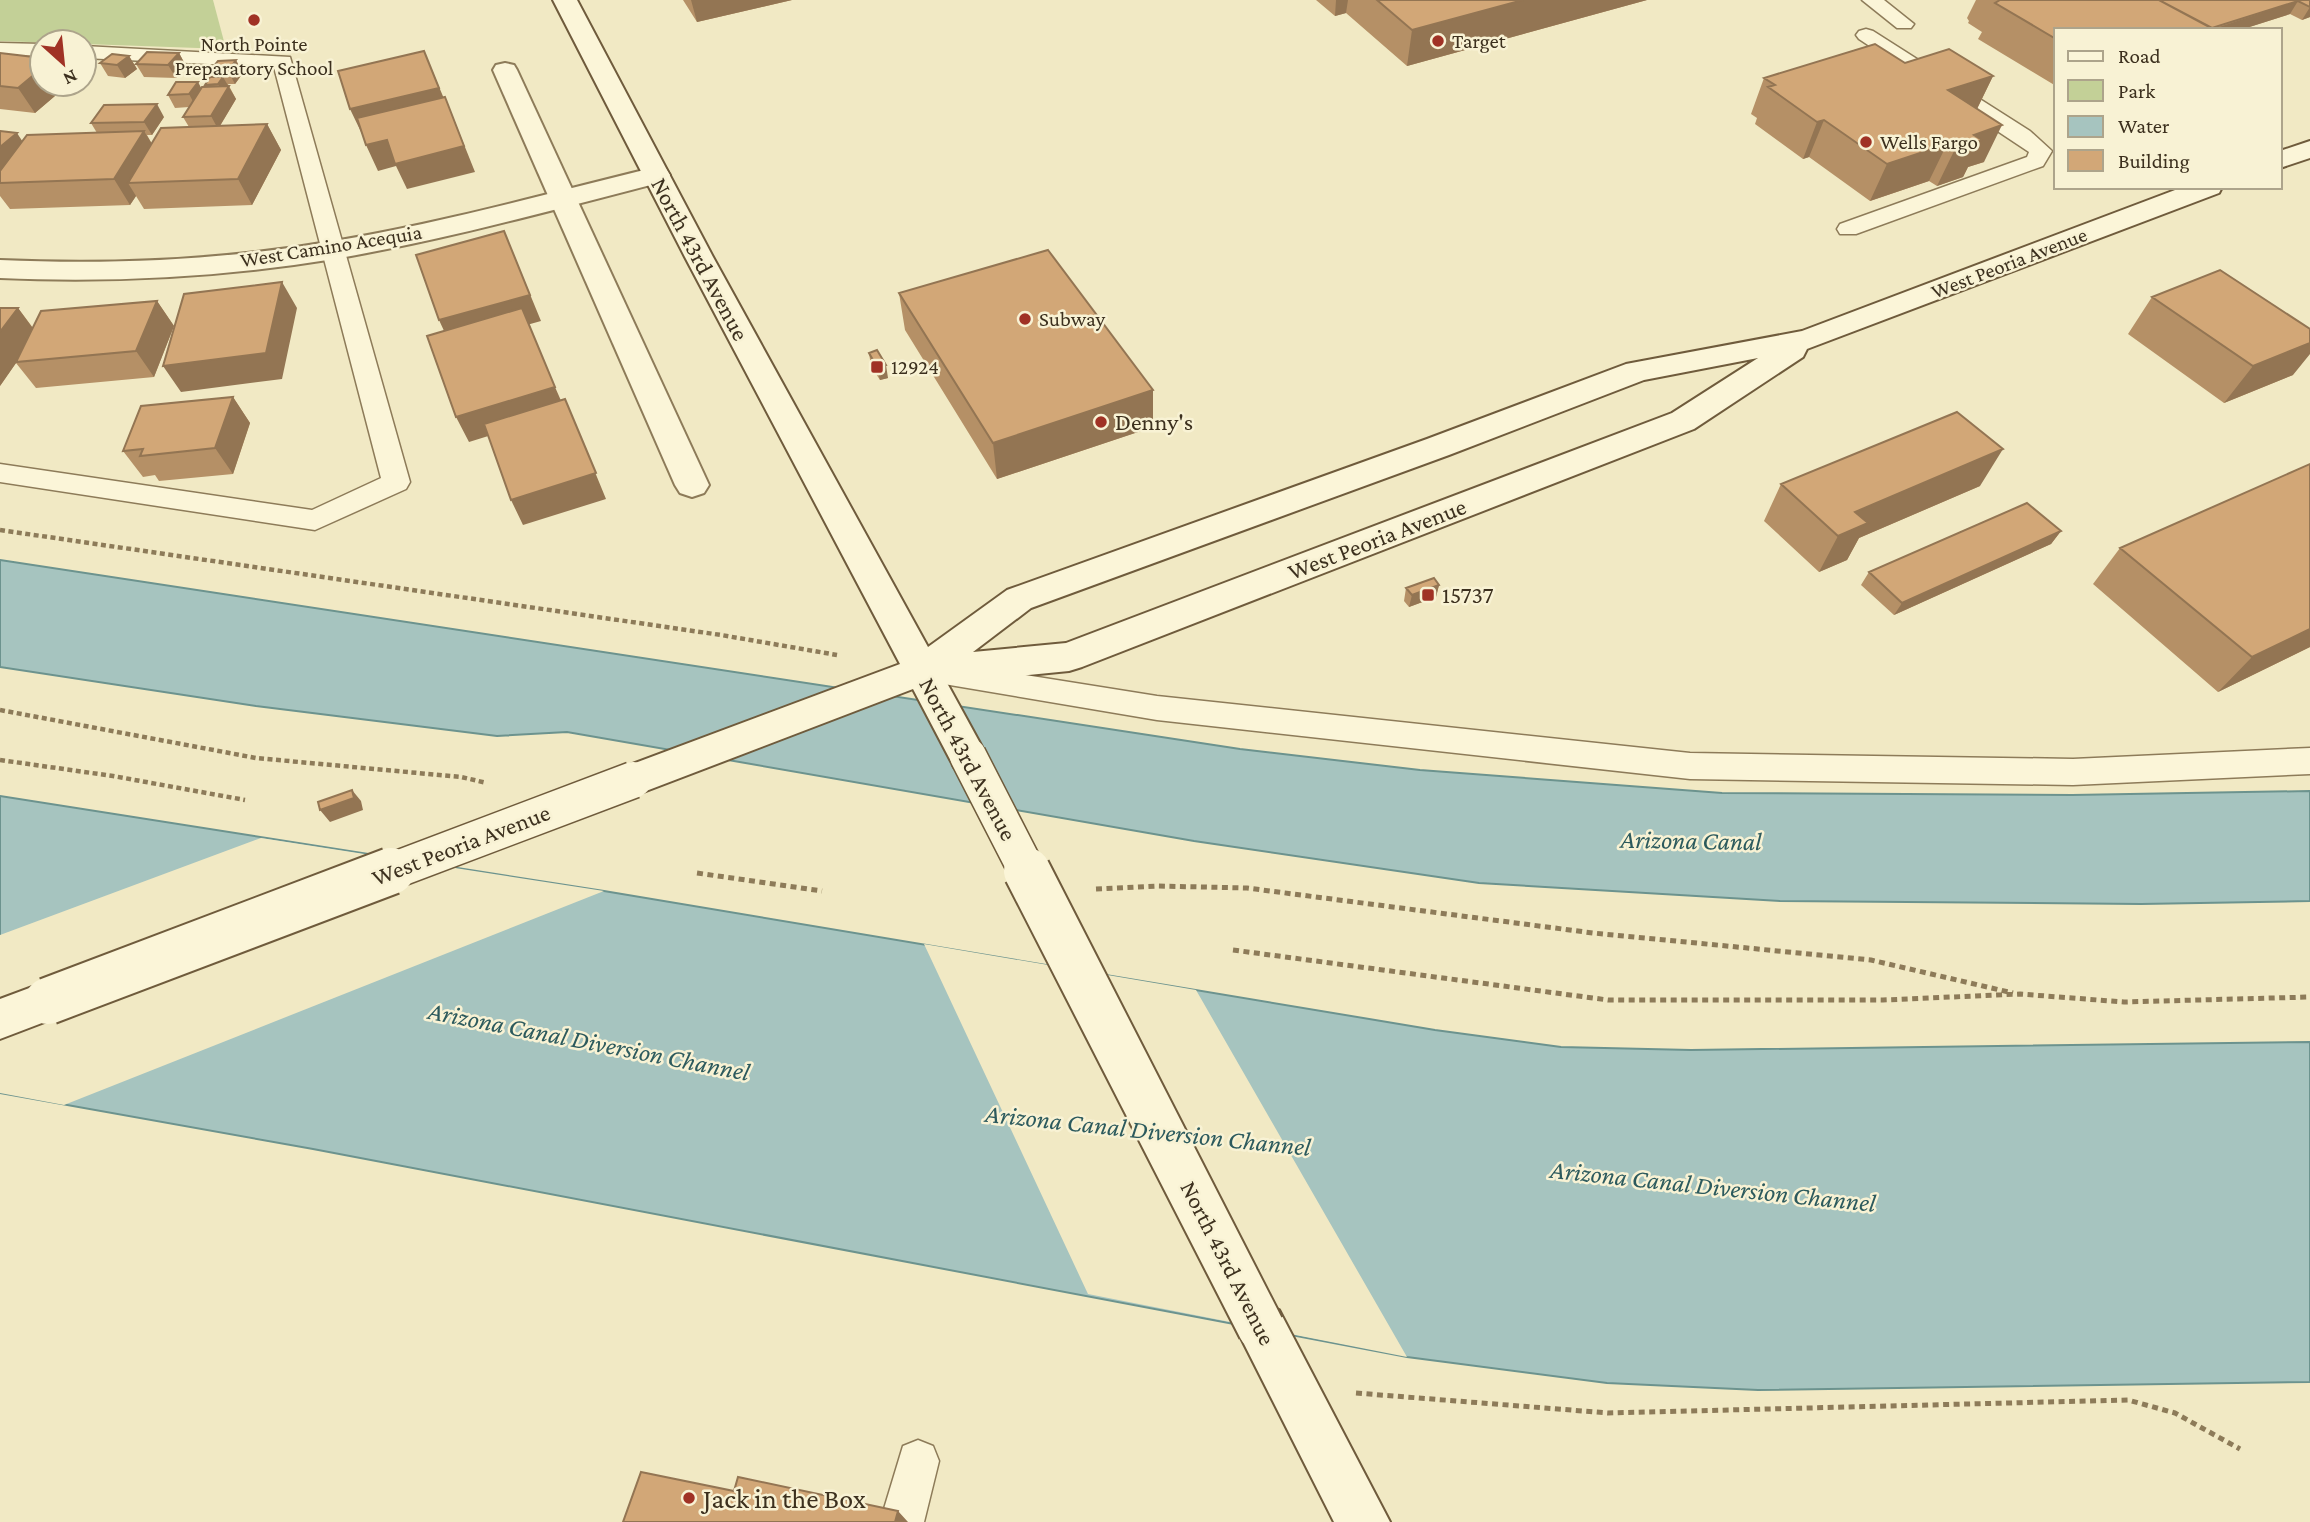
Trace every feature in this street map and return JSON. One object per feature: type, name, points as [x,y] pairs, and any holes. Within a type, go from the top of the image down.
[{"type":"main road","name":"North 43rd Avenue","points":[[565,0],[656,176],[968,756],[1363,1522]]},
{"type":"main road","points":[[505,70],[692,485]]},
{"type":"main road","points":[[2282,159],[2310,149]]},
{"type":"main road","name":"West Camino Acequia","points":[[0,269],[113,270],[238,262],[333,250],[418,234],[656,176]]},
{"type":"main road","name":"West Peoria Avenue","points":[[921,671],[1019,599],[1637,372],[1808,339],[2204,189]]},
{"type":"main road","name":"West Peoria Avenue","points":[[0,1019],[921,671],[1069,657],[1683,421],[1808,339]]},
{"type":"lane","points":[[1872,0],[1904,24]]},
{"type":"lane","points":[[1848,229],[2035,162],[2041,151],[1866,35]]},
{"type":"lane","points":[[0,48],[28,49]]},
{"type":"lane","points":[[0,473],[316,520],[396,482],[283,61],[98,53]]},
{"type":"lane","points":[[921,671],[1157,708],[1690,766],[2073,772],[2310,761]]},
{"type":"lane","points":[[902,1522],[918,1461]]},
{"type":"path","points":[[0,530],[721,635],[841,656]]},
{"type":"path","points":[[0,710],[256,758],[461,777],[499,785]]},
{"type":"path","points":[[0,760],[113,776],[245,800]]},
{"type":"path","points":[[697,873],[822,891]]},
{"type":"path","points":[[1039,892],[1158,886],[1247,888],[1592,933],[1871,960],[2020,994]]},
{"type":"path","points":[[1233,950],[1608,1000],[1883,1000],[2020,994],[2124,1002],[2310,997]]},
{"type":"path","points":[[1292,1388],[1608,1413],[2127,1400],[2175,1413],[2240,1449]]},
{"type":"green space","points":[[0,0],[213,0],[226,49],[98,44],[98,28],[28,28],[28,42],[0,41]]},
{"type":"water","name":"Arizona Canal","points":[[0,560],[1240,749],[1420,770],[1722,793],[2072,795],[2310,791],[2310,901],[2141,904],[1780,901],[1479,883],[1194,841],[567,732],[497,736],[256,706],[0,667]]},
{"type":"water","name":"Arizona Canal Diversion Channel","points":[[0,796],[604,891],[1435,1030],[1561,1047],[1691,1050],[2310,1042],[2310,1382],[1758,1390],[1607,1383],[1407,1357],[313,1149],[0,1093]]},
{"type":"pier","points":[[261,838],[604,891],[64,1105],[0,1093],[0,935]]},
{"type":"pier","points":[[924,944],[1196,990],[1407,1357],[1088,1294]]},
{"type":"building","points":[[1377,0],[1523,0],[1412,30]]},
{"type":"building","points":[[2000,0],[2159,0],[2211,28],[2054,28],[2054,38],[1995,3]]},
{"type":"building","points":[[2159,0],[2310,0],[2310,7],[2298,1],[2212,28]]},
{"type":"building","points":[[1875,44],[1905,63],[1949,49],[1993,76],[1948,90],[2002,125],[1974,135],[1982,140],[1955,149],[1947,144],[1887,164],[1824,120],[1817,122],[1768,87],[1775,85],[1764,78]]},
{"type":"building","points":[[424,51],[439,88],[350,109],[338,71]]},
{"type":"building","points":[[147,52],[179,53],[168,65],[136,64]]},
{"type":"building","points":[[0,53],[28,56],[28,80],[18,88],[0,86]]},
{"type":"building","points":[[112,54],[129,56],[117,65],[100,63]]},
{"type":"building","points":[[236,60],[228,71],[210,71],[218,61]]},
{"type":"building","points":[[210,77],[223,77],[218,84],[205,85]]},
{"type":"building","points":[[176,82],[198,82],[189,94],[168,95]]},
{"type":"building","points":[[229,86],[211,116],[183,117],[202,87]]},
{"type":"building","points":[[445,97],[464,146],[395,164],[387,140],[366,145],[357,118]]},
{"type":"building","points":[[157,104],[144,122],[91,123],[104,105]]},
{"type":"building","points":[[267,124],[238,179],[128,183],[161,128]]},
{"type":"building","points":[[0,131],[17,133],[0,147]]},
{"type":"building","points":[[144,131],[114,179],[0,183],[0,171],[27,135]]},
{"type":"building","points":[[504,231],[530,295],[439,320],[416,255]]},
{"type":"building","points":[[1048,250],[1153,390],[993,443],[899,293]]},
{"type":"building","points":[[2220,270],[2310,329],[2310,343],[2253,366],[2152,297]]},
{"type":"building","points":[[282,282],[266,353],[163,366],[184,294]]},
{"type":"building","points":[[157,301],[136,351],[16,362],[41,311]]},
{"type":"building","points":[[0,308],[18,308],[0,332]]},
{"type":"building","points":[[522,308],[555,387],[456,417],[427,336]]},
{"type":"building","points":[[877,350],[886,365],[877,367],[869,353]]},
{"type":"building","points":[[233,397],[215,448],[140,456],[143,449],[123,451],[141,406]]},
{"type":"building","points":[[565,399],[596,473],[511,500],[484,424]]},
{"type":"building","points":[[1957,412],[2003,449],[1855,512],[1868,523],[1838,536],[1781,484]]},
{"type":"building","points":[[2310,464],[2310,629],[2252,657],[2120,548]]},
{"type":"building","points":[[2027,503],[2061,531],[1902,603],[1869,572]]},
{"type":"building","points":[[1434,578],[1439,585],[1412,595],[1406,588]]},
{"type":"building","points":[[352,790],[354,798],[320,810],[318,802]]},
{"type":"building","points":[[641,1472],[734,1491],[738,1477],[898,1511],[895,1522],[623,1522]]},
{"type":"place","name":"North Pointe Preparatory School","points":[[254,20]]},
{"type":"place","name":"Target","points":[[1438,41]]},
{"type":"place","name":"Wells Fargo","points":[[1866,142]]},
{"type":"place","name":"Subway","points":[[1025,319]]},
{"type":"place","name":"12924","points":[[877,367]]},
{"type":"place","name":"Denny's","points":[[1101,422]]},
{"type":"place","name":"15737","points":[[1428,595]]},
{"type":"place","name":"Jack in the Box","points":[[689,1498]]}]
